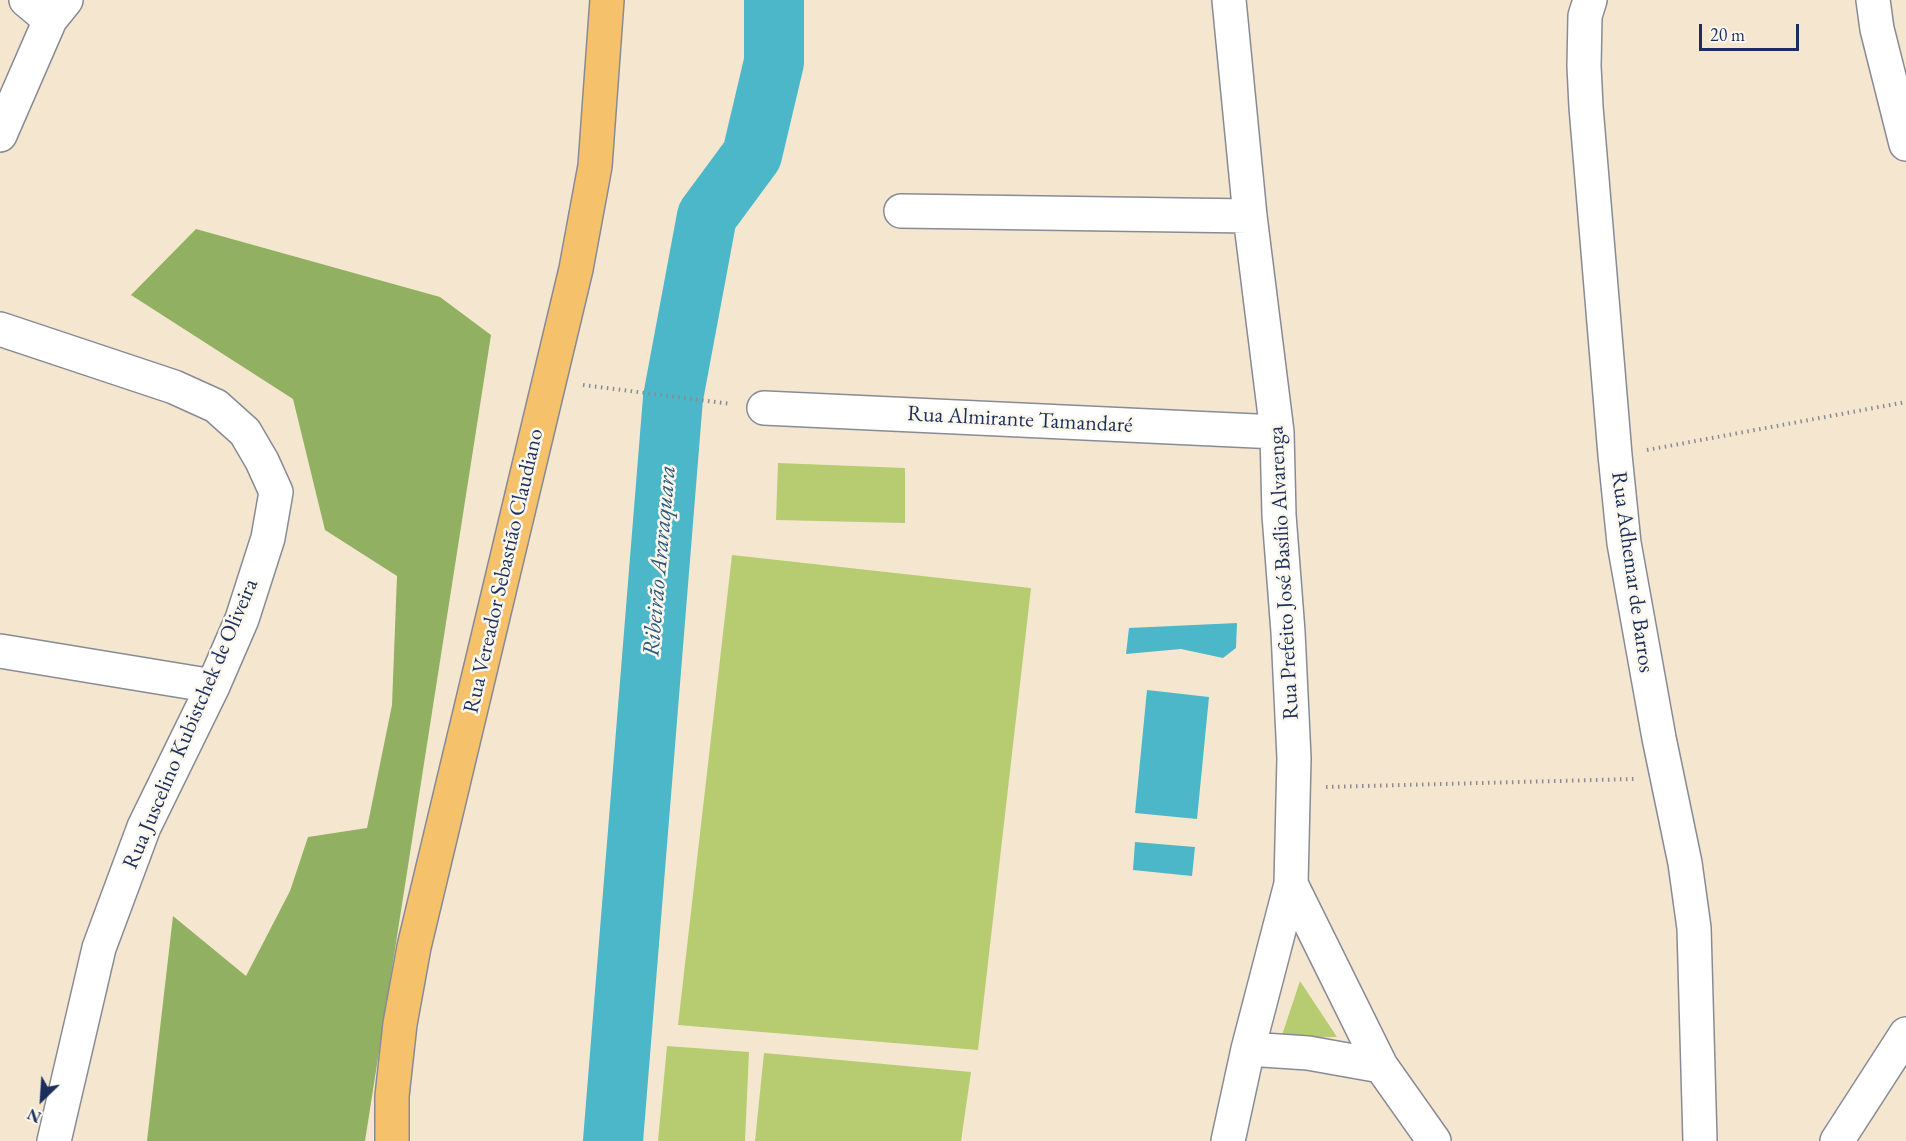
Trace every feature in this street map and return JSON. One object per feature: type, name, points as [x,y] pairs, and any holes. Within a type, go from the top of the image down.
[{"type":"main road","name":"Rua Vereador Sebastião Claudiano","points":[[392,1141],[392,1096],[400,1024],[414,947],[576,269],[595,166],[607,0]]},
{"type":"street","points":[[0,135],[58,10],[26,0]]},
{"type":"street","name":"Rua Prefeito José Basílio Alvarenga","points":[[1228,1141],[1248,1049],[1292,884],[1293,788],[1288,632],[1278,515],[1277,432],[1250,216],[1229,0]]},
{"type":"street","name":"Rua Adhemar de Barros","points":[[1590,0],[1586,16],[1585,87],[1615,455],[1624,543],[1685,863],[1694,928],[1700,1141]]},
{"type":"street","points":[[1873,0],[1877,29],[1906,144]]},
{"type":"street","points":[[901,211],[1250,216]]},
{"type":"street","name":"Rua Juscelino Kubistchek de Oliveira","points":[[0,329],[174,387],[216,406],[245,432],[276,492],[268,538],[242,619],[213,686],[144,827],[99,948],[54,1141]]},
{"type":"street","name":"Rua Almirante Tamandaré","points":[[764,408],[1277,432]]},
{"type":"street","points":[[0,651],[213,686]]},
{"type":"street","points":[[1292,884],[1381,1066],[1434,1141]]},
{"type":"street","points":[[1837,1141],[1906,1034]]},
{"type":"street","points":[[1248,1049],[1308,1053],[1381,1066]]},
{"type":"path","points":[[550,380],[764,408]]},
{"type":"path","points":[[1615,455],[1906,402]]},
{"type":"path","points":[[1293,788],[1667,778]]},
{"type":"green space","points":[[196,229],[440,297],[491,335],[365,1141],[147,1141],[173,916],[246,976],[290,891],[308,837],[367,828],[392,705],[397,576],[325,530],[293,399],[131,295]]},
{"type":"green space","points":[[778,463],[905,468],[905,523],[776,520]]},
{"type":"green space","points":[[732,555],[1031,588],[978,1050],[678,1025]]},
{"type":"green space","points":[[1300,981],[1337,1037],[1281,1038]]},
{"type":"green space","points":[[667,1046],[749,1052],[745,1141],[658,1141]]},
{"type":"green space","points":[[764,1053],[971,1072],[961,1141],[755,1141]]},
{"type":"water","points":[[1237,623],[1236,648],[1223,658],[1181,649],[1126,654],[1129,628]]},
{"type":"water","points":[[1147,690],[1209,697],[1197,819],[1135,813]]},
{"type":"water","points":[[1135,842],[1195,847],[1192,876],[1133,870]]},
{"type":"waterway","name":"Ribeirão Araraquara","points":[[613,1141],[673,398],[707,216],[752,155],[774,62],[774,0]]}]
